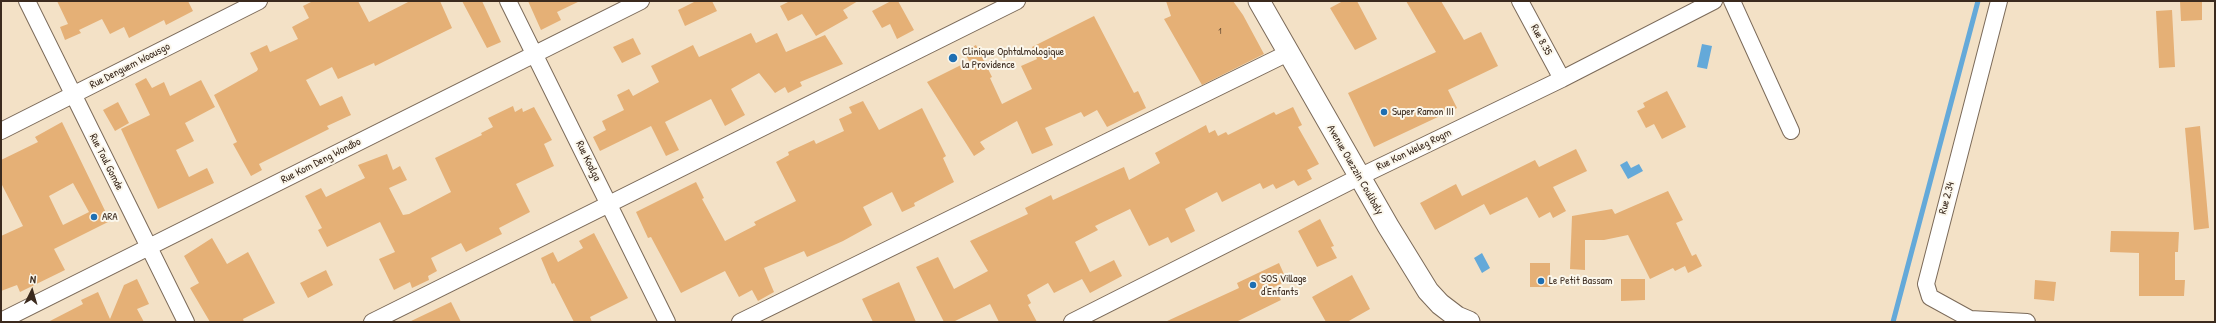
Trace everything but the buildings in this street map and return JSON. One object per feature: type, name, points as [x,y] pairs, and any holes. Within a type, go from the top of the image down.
[{"type":"main road","name":"Avenue Ouezzin Coulibaly","points":[[1259,1],[1359,177],[1428,291],[1457,321]]},
{"type":"street","name":"Rue Toul Gomde","points":[[27,1],[72,95],[150,247],[186,322]]},
{"type":"street","name":"Rue Denguem Woousgo","points":[[1,131],[259,1]]},
{"type":"street","name":"Rue Koalga","points":[[508,1],[667,322]]},
{"type":"street","name":"Rue Kom Deng Wondbo","points":[[1,321],[641,1]]},
{"type":"street","points":[[372,322],[1017,1]]},
{"type":"street","name":"Rue 8.35","points":[[1520,1],[1562,79]]},
{"type":"street","name":"Rue Kon Weleg Rogm","points":[[1072,322],[1359,177],[1562,79],[1714,1]]},
{"type":"street","points":[[1732,1],[1791,131]]},
{"type":"street","name":"Rue 2.34","points":[[1999,1],[1926,284],[1930,297],[1970,319],[2027,322]]},
{"type":"street","points":[[740,322],[1288,53]]},
{"type":"water","points":[[1702,44],[1712,46],[1707,69],[1697,67]]},
{"type":"water","points":[[1627,161],[1631,168],[1639,164],[1643,171],[1628,179],[1620,165]]},
{"type":"water","points":[[1482,253],[1490,268],[1482,273],[1474,258]]},
{"type":"waterway","points":[[1893,322],[1978,1]]},
{"type":"place","name":"Clinique Ophtalmologique la Providence","points":[[953,58]]},
{"type":"place","name":"Super Ramon III","points":[[1384,112]]},
{"type":"place","name":"ARA","points":[[94,217]]},
{"type":"place","name":"Le Petit Bassam","points":[[1541,281]]},
{"type":"place","name":"SOS Village d'Enfants","points":[[1253,285]]}]
